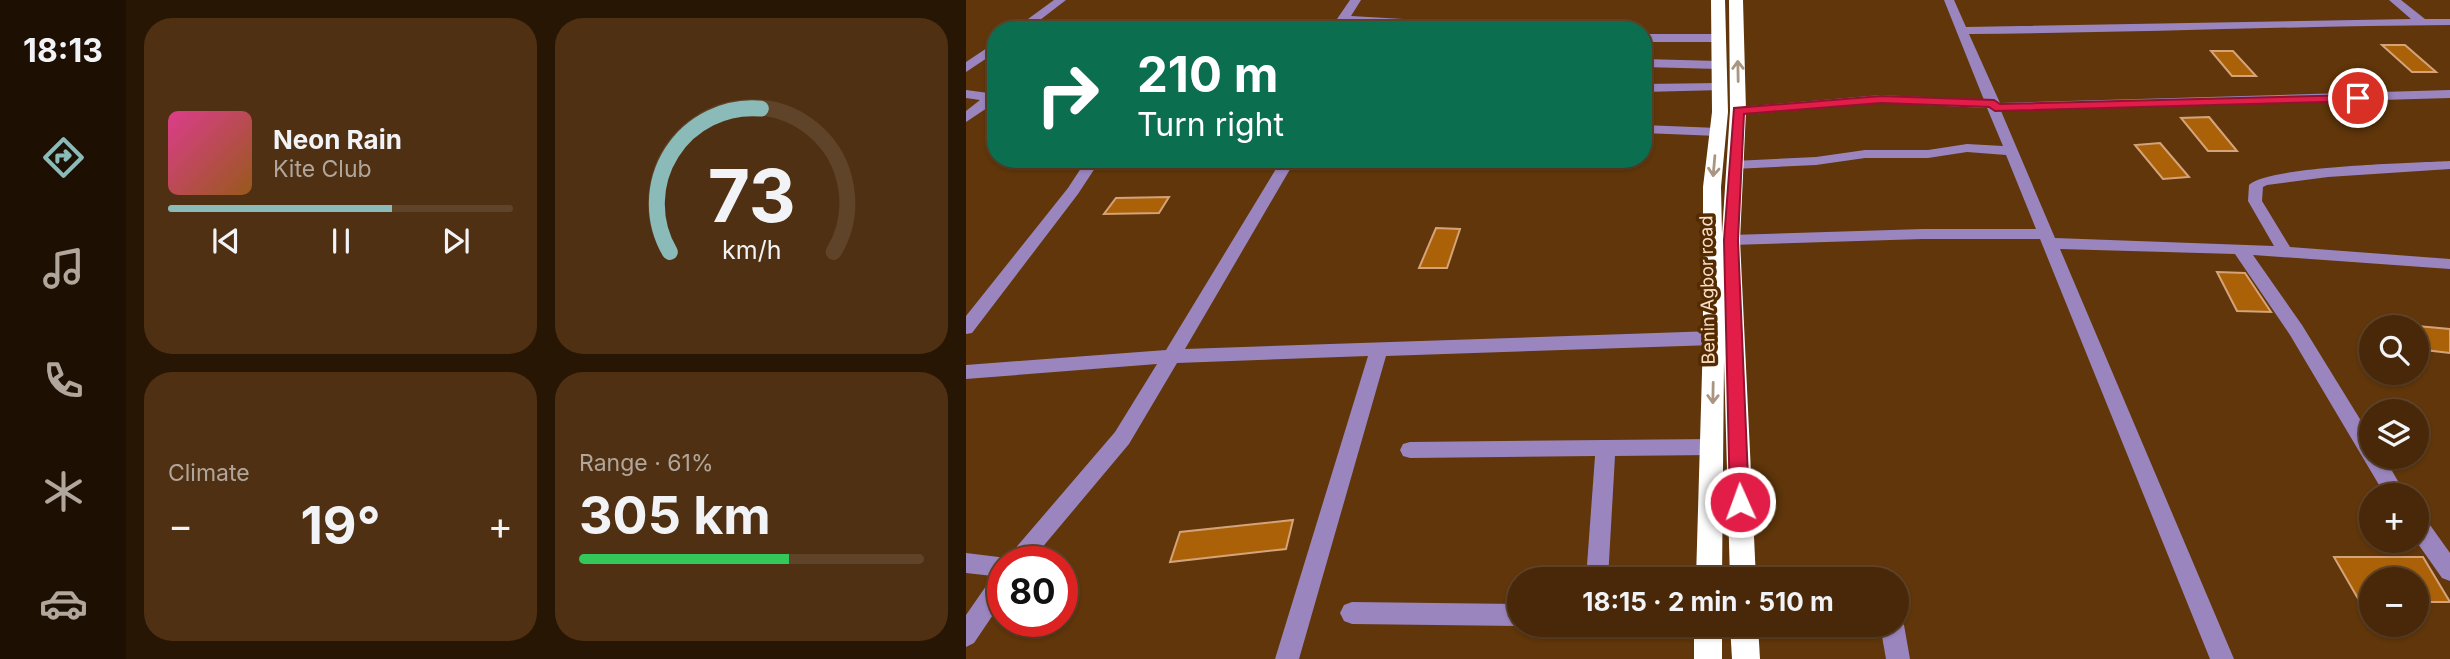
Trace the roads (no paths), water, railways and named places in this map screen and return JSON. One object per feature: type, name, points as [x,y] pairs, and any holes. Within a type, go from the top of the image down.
[{"type":"highway","name":"Benin Agbor road","points":[[1709,567],[1714,338],[1713,187],[1719,87],[1718,0]]},
{"type":"highway","name":"Benin Agbor road","points":[[1736,0],[1738,111],[1731,240],[1743,567]]},
{"type":"highway","points":[[1708,637],[1708,659]]},
{"type":"highway","points":[[1744,637],[1745,659]]},
{"type":"street","points":[[1032,21],[1061,0]]},
{"type":"street","points":[[1356,0],[1343,19],[1371,21]]},
{"type":"street","points":[[1949,0],[2222,659]]},
{"type":"street","points":[[2394,0],[2423,23]]},
{"type":"street","points":[[1962,31],[2172,29],[2266,23],[2450,22]]},
{"type":"street","points":[[1652,37],[1718,38]]},
{"type":"street","points":[[966,68],[987,53]]},
{"type":"street","points":[[1652,63],[1719,65]]},
{"type":"street","points":[[1652,88],[1719,87]]},
{"type":"street","points":[[966,94],[987,96]]},
{"type":"street","points":[[1738,111],[1881,99],[1994,105],[2450,94]]},
{"type":"street","points":[[966,118],[987,102]]},
{"type":"street","points":[[1652,130],[1718,132]]},
{"type":"street","points":[[1734,165],[1816,161],[1865,154],[1928,155],[1966,148],[2012,151]]},
{"type":"street","points":[[2285,252],[2255,201],[2256,186],[2264,181],[2328,173],[2450,165]]},
{"type":"street","points":[[966,328],[1088,168]]},
{"type":"street","points":[[1030,546],[1122,438],[1284,168]]},
{"type":"street","points":[[1731,240],[1923,234],[2240,249],[2447,267]]},
{"type":"street","points":[[2240,249],[2296,330],[2389,483]]},
{"type":"street","points":[[966,372],[1171,356],[1714,338]]},
{"type":"street","points":[[1287,659],[1379,350]]},
{"type":"street","points":[[1410,450],[1712,447]]},
{"type":"street","points":[[1598,567],[1606,448]]},
{"type":"street","points":[[2429,542],[2450,571]]},
{"type":"street","points":[[966,563],[987,565]]},
{"type":"street","points":[[966,635],[987,604]]},
{"type":"street","points":[[1352,613],[1507,615]]},
{"type":"street","points":[[1894,637],[1898,659]]}]
